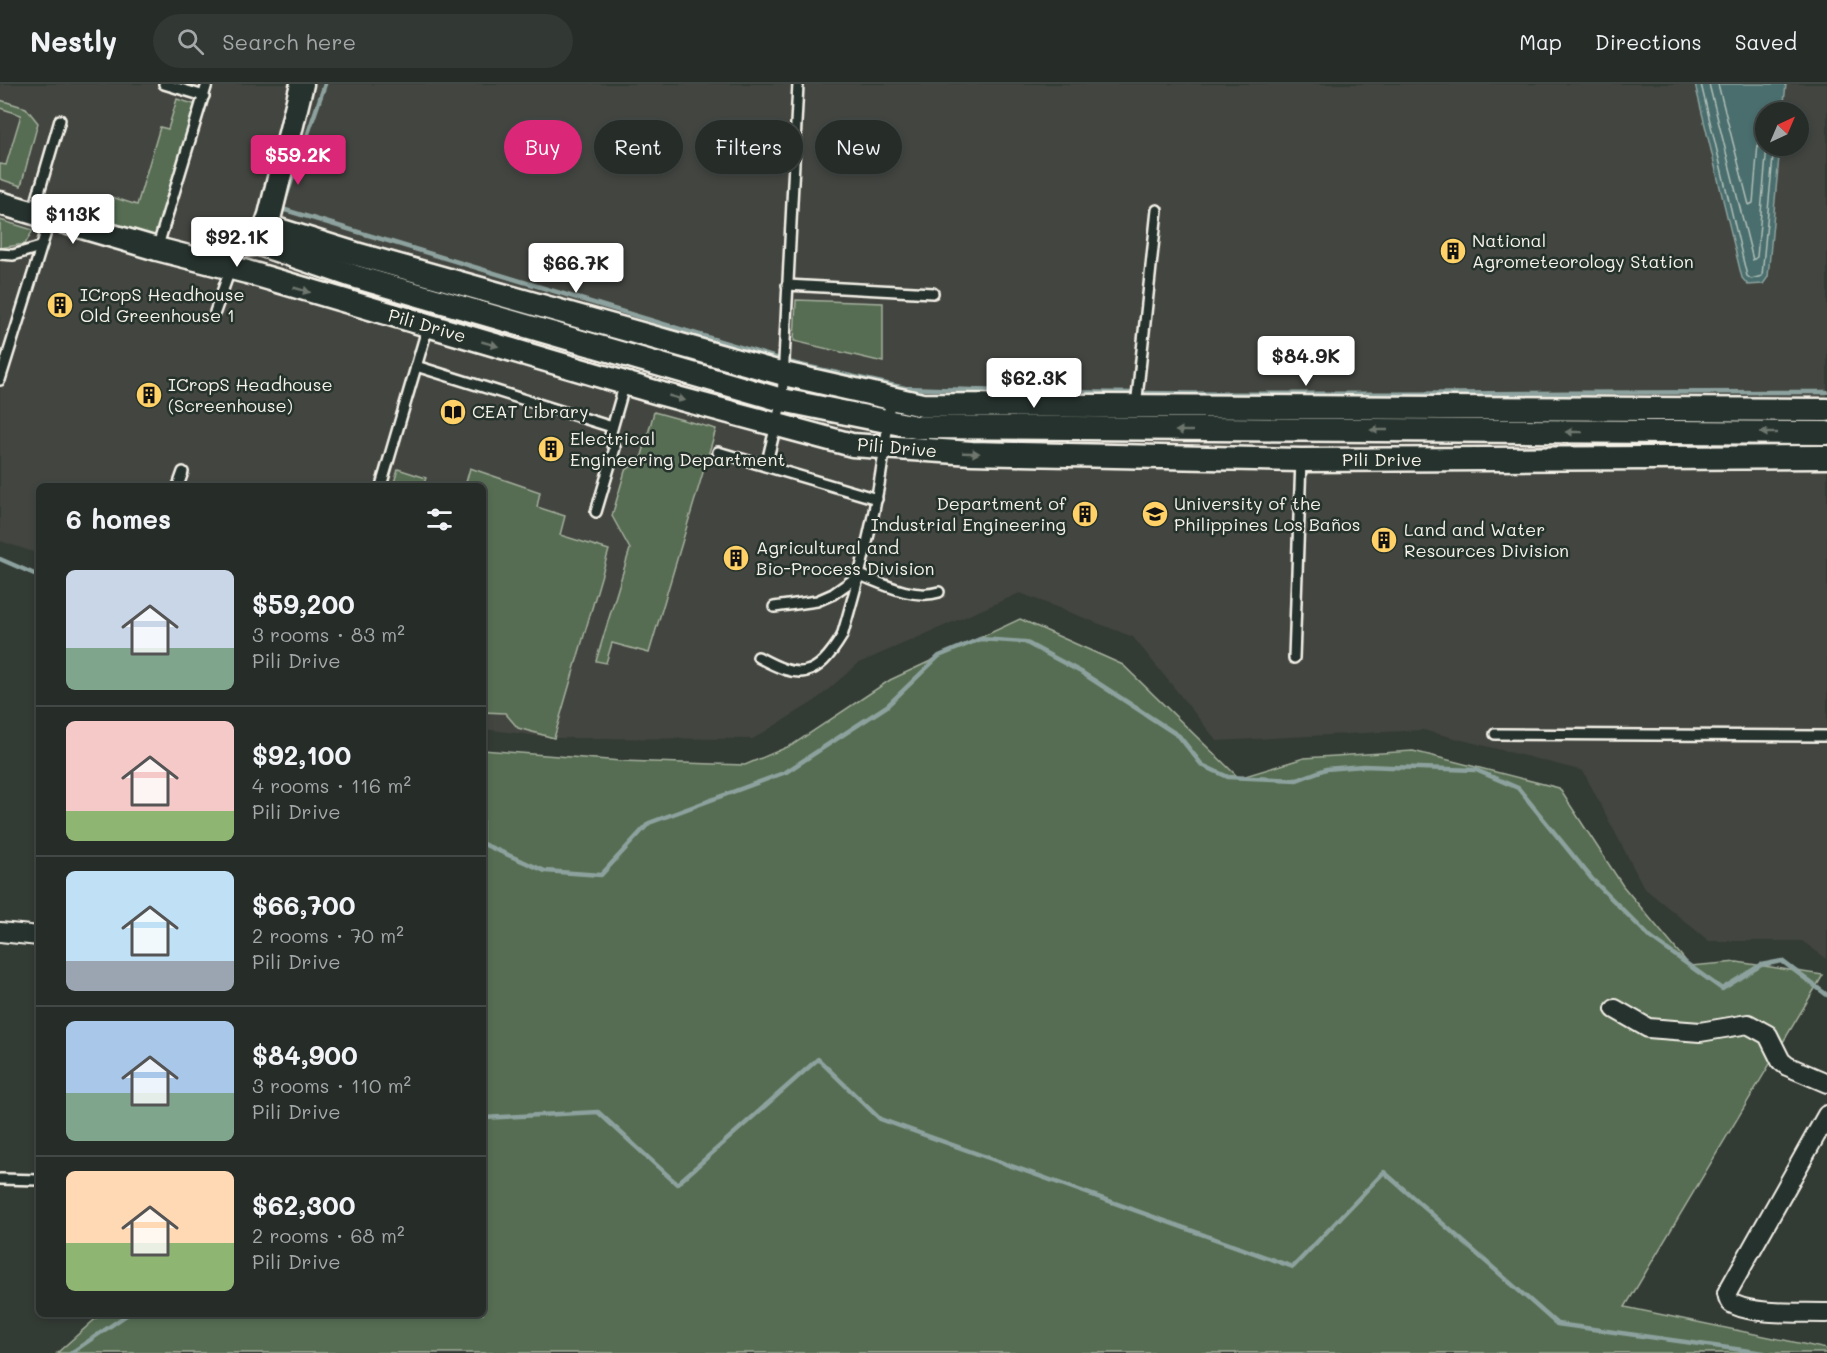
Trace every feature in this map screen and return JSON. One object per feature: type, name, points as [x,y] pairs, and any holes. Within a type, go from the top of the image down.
[{"type":"street","points":[[239,270],[263,235],[302,84]]},
{"type":"street","name":"Pili Drive","points":[[0,203],[157,249],[208,261],[625,384],[852,445],[886,449],[1133,444],[1301,460],[1827,457]]},
{"type":"street","points":[[263,235],[353,276],[782,400],[888,424],[916,427],[1021,429],[1133,444],[1827,433]]},
{"type":"street","points":[[208,261],[263,235],[357,254],[784,374],[922,405],[1022,406],[1137,397],[1827,410]]},
{"type":"street","points":[[0,932],[36,936]]},
{"type":"street","points":[[1616,1009],[1648,1028],[1700,1032],[1749,1024],[1768,1035],[1780,1061],[1827,1083]]},
{"type":"street","points":[[1827,1115],[1727,1293],[1734,1305],[1774,1312],[1827,1313]]},
{"type":"lane","points":[[167,84],[204,96]]},
{"type":"lane","points":[[157,249],[207,84]]},
{"type":"lane","points":[[766,466],[782,400],[798,84]]},
{"type":"lane","points":[[0,380],[40,247],[42,215],[60,120]]},
{"type":"lane","points":[[1133,444],[1157,210]]},
{"type":"lane","points":[[0,254],[13,255],[40,247]]},
{"type":"lane","points":[[214,312],[224,282],[239,270]]},
{"type":"lane","points":[[787,285],[933,293]]},
{"type":"lane","points":[[382,483],[428,326]]},
{"type":"lane","points":[[416,366],[612,427]]},
{"type":"lane","points":[[596,512],[615,448],[609,439],[625,384]]},
{"type":"lane","points":[[758,657],[791,673],[807,672],[818,666],[832,652],[842,636],[860,575],[877,499],[886,449],[890,399]]},
{"type":"lane","points":[[1021,429],[1022,406]]},
{"type":"lane","points":[[718,452],[877,499]]},
{"type":"lane","points":[[1294,658],[1301,460]]},
{"type":"lane","points":[[179,483],[183,472]]},
{"type":"lane","points":[[860,575],[898,590],[932,594],[939,592]]},
{"type":"lane","points":[[774,608],[817,601],[834,594],[860,575]]},
{"type":"lane","points":[[1494,734],[1827,736]]},
{"type":"lane","points":[[0,1179],[36,1180]]},
{"type":"shaded area","name":"University of the Philippines Los Baños","points":[[0,84],[1827,84],[1827,959],[1802,941],[1709,941],[1644,888],[1583,771],[1423,730],[1217,741],[1133,637],[1020,593],[859,663],[815,701],[753,739],[554,738],[486,729],[486,483],[36,483],[36,553],[0,541]]},
{"type":"green space","points":[[177,99],[197,105],[155,236],[114,223],[109,196],[137,205],[160,127],[168,129]]},
{"type":"green space","points":[[0,100],[26,108],[38,123],[21,186],[0,179],[0,164],[6,165],[21,115],[0,108]]},
{"type":"green space","points":[[0,220],[33,230],[25,244],[0,248]]},
{"type":"green space","points":[[796,300],[883,303],[883,362],[794,341]]},
{"type":"green space","points":[[654,412],[716,429],[649,653],[612,643],[606,663],[596,661],[630,549],[612,516],[625,471],[641,459]]},
{"type":"green space","points":[[470,468],[540,492],[537,507],[565,516],[560,535],[609,550],[554,738],[518,728],[505,713],[486,712],[486,483],[466,483]]},
{"type":"green space","points":[[398,469],[426,478],[424,483],[394,483]]},
{"type":"green space","points":[[1020,619],[1123,665],[1239,778],[1304,758],[1413,751],[1559,788],[1623,886],[1690,966],[1737,962],[1823,975],[1625,1307],[1827,1349],[1827,1353],[57,1353],[98,1317],[486,1317],[486,750],[621,761],[745,765],[792,745],[890,680]]},
{"type":"water","points":[[1695,84],[1786,84],[1784,102],[1755,102],[1755,156],[1779,156],[1768,277],[1763,284],[1748,285],[1742,278]]},
{"type":"waterway","points":[[325,84],[282,209],[796,364],[905,388],[1251,394],[1827,392]]},
{"type":"waterway","points":[[0,559],[36,575]]},
{"type":"waterway","points":[[486,845],[545,871],[601,875],[649,823],[786,772],[887,706],[939,656],[980,639],[1025,642],[1081,672],[1179,736],[1202,765],[1228,777],[1297,780],[1326,769],[1363,766],[1476,770],[1518,788],[1592,879],[1651,938],[1722,989],[1761,965],[1782,961],[1827,995]]},
{"type":"waterway","points":[[486,1118],[598,1112],[677,1184],[818,1059],[880,1119],[1293,1267],[1384,1172],[1557,1324],[1764,1353]]},
{"type":"waterway","points":[[71,1353],[124,1317]]},
{"type":"place","name":"National Agrometeorology Station","points":[[1453,251]]},
{"type":"place","name":"ICropS Headhouse Old Greenhouse 1","points":[[60,305]]},
{"type":"place","name":"ICropS Headhouse (Screenhouse)","points":[[149,395]]},
{"type":"place","name":"CEAT Library","points":[[453,412]]},
{"type":"place","name":"Electrical Engineering Department","points":[[551,449]]},
{"type":"place","name":"Department of Industrial Engineering","points":[[1085,514]]},
{"type":"place","name":"University of the Philippines Los Baños","points":[[1155,514]]},
{"type":"place","name":"Land and Water Resources Division","points":[[1384,540]]},
{"type":"place","name":"Agricultural and Bio-Process Division","points":[[736,558]]}]
